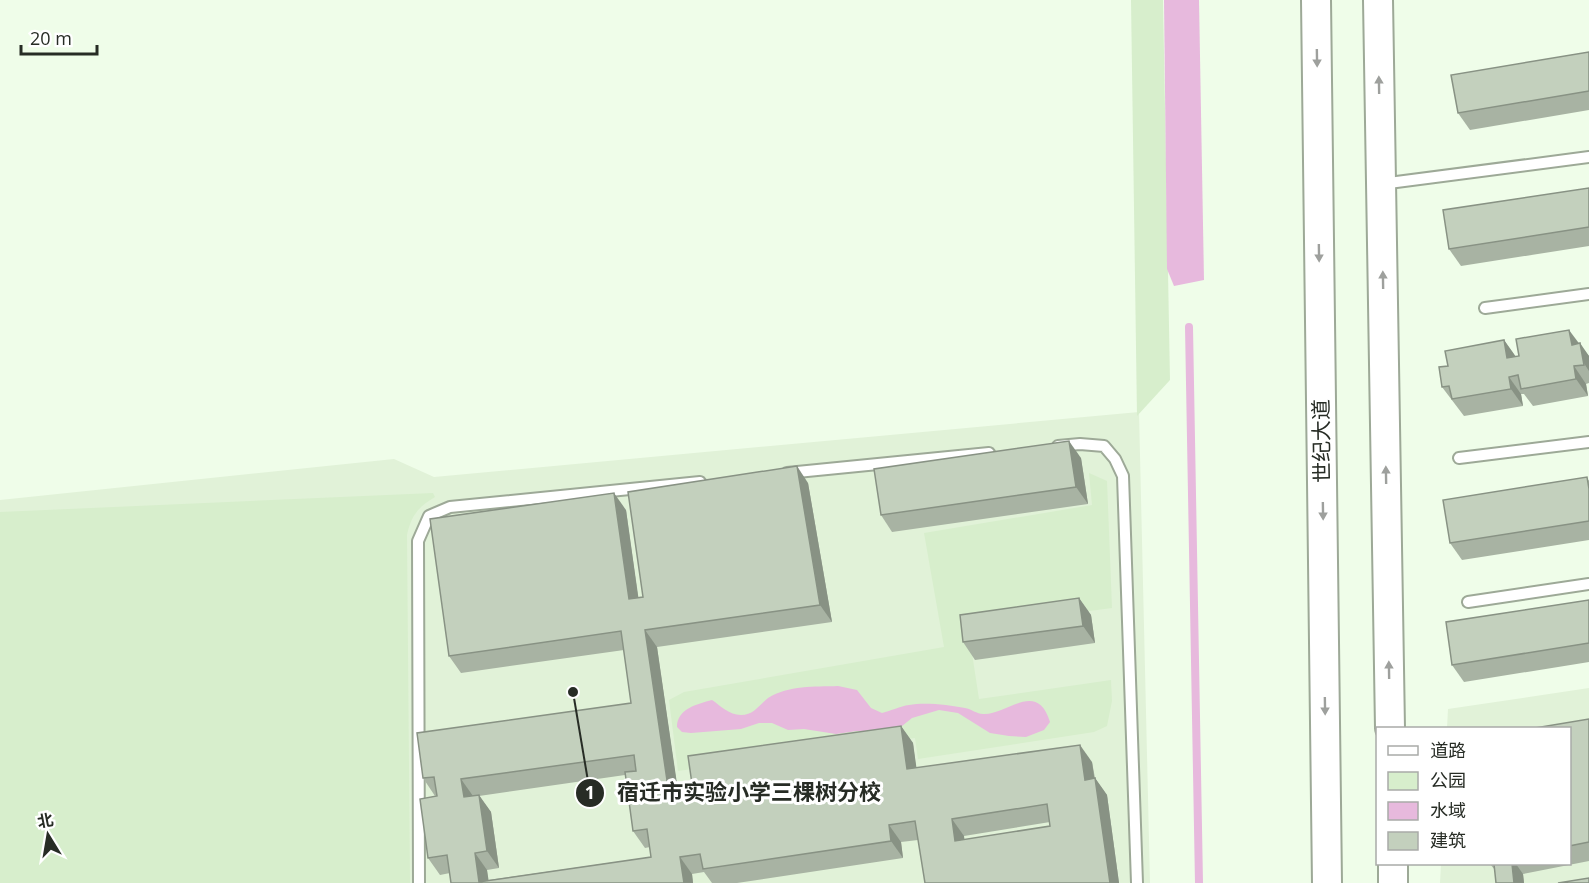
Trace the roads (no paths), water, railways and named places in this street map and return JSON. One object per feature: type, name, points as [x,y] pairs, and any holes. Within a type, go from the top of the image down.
[{"type":"street","name":"世纪大道","points":[[1316,0],[1327,883]]},
{"type":"street","points":[[1378,0],[1390,727]]},
{"type":"street","points":[[1393,865],[1393,883]]},
{"type":"lane","points":[[1381,184],[1589,158]]},
{"type":"lane","points":[[1485,308],[1589,294]]},
{"type":"lane","points":[[1459,458],[1589,441]]},
{"type":"lane","points":[[1044,447],[1080,444],[1104,446],[1115,459],[1123,476],[1137,883]]},
{"type":"lane","points":[[771,475],[997,452]]},
{"type":"lane","points":[[419,883],[418,541],[429,516],[450,507],[711,481]]},
{"type":"lane","points":[[1468,602],[1589,584]]},
{"type":"water","points":[[1164,0],[1199,0],[1204,280],[1174,286],[1167,269]]},
{"type":"water","points":[[838,686],[857,690],[871,708],[882,713],[915,704],[930,704],[965,708],[983,714],[1029,701],[1037,703],[1044,709],[1050,722],[1044,730],[1026,737],[990,733],[958,713],[939,710],[912,718],[902,726],[876,732],[857,731],[836,734],[804,729],[788,730],[772,723],[759,723],[741,729],[691,733],[682,732],[677,727],[680,716],[689,708],[712,700],[733,714],[746,715],[768,698],[784,691]]},
{"type":"waterway","points":[[1189,327],[1199,883]]},
{"type":"place","name":"宿迁市实验小学三棵树分校","points":[[573,692]]}]
